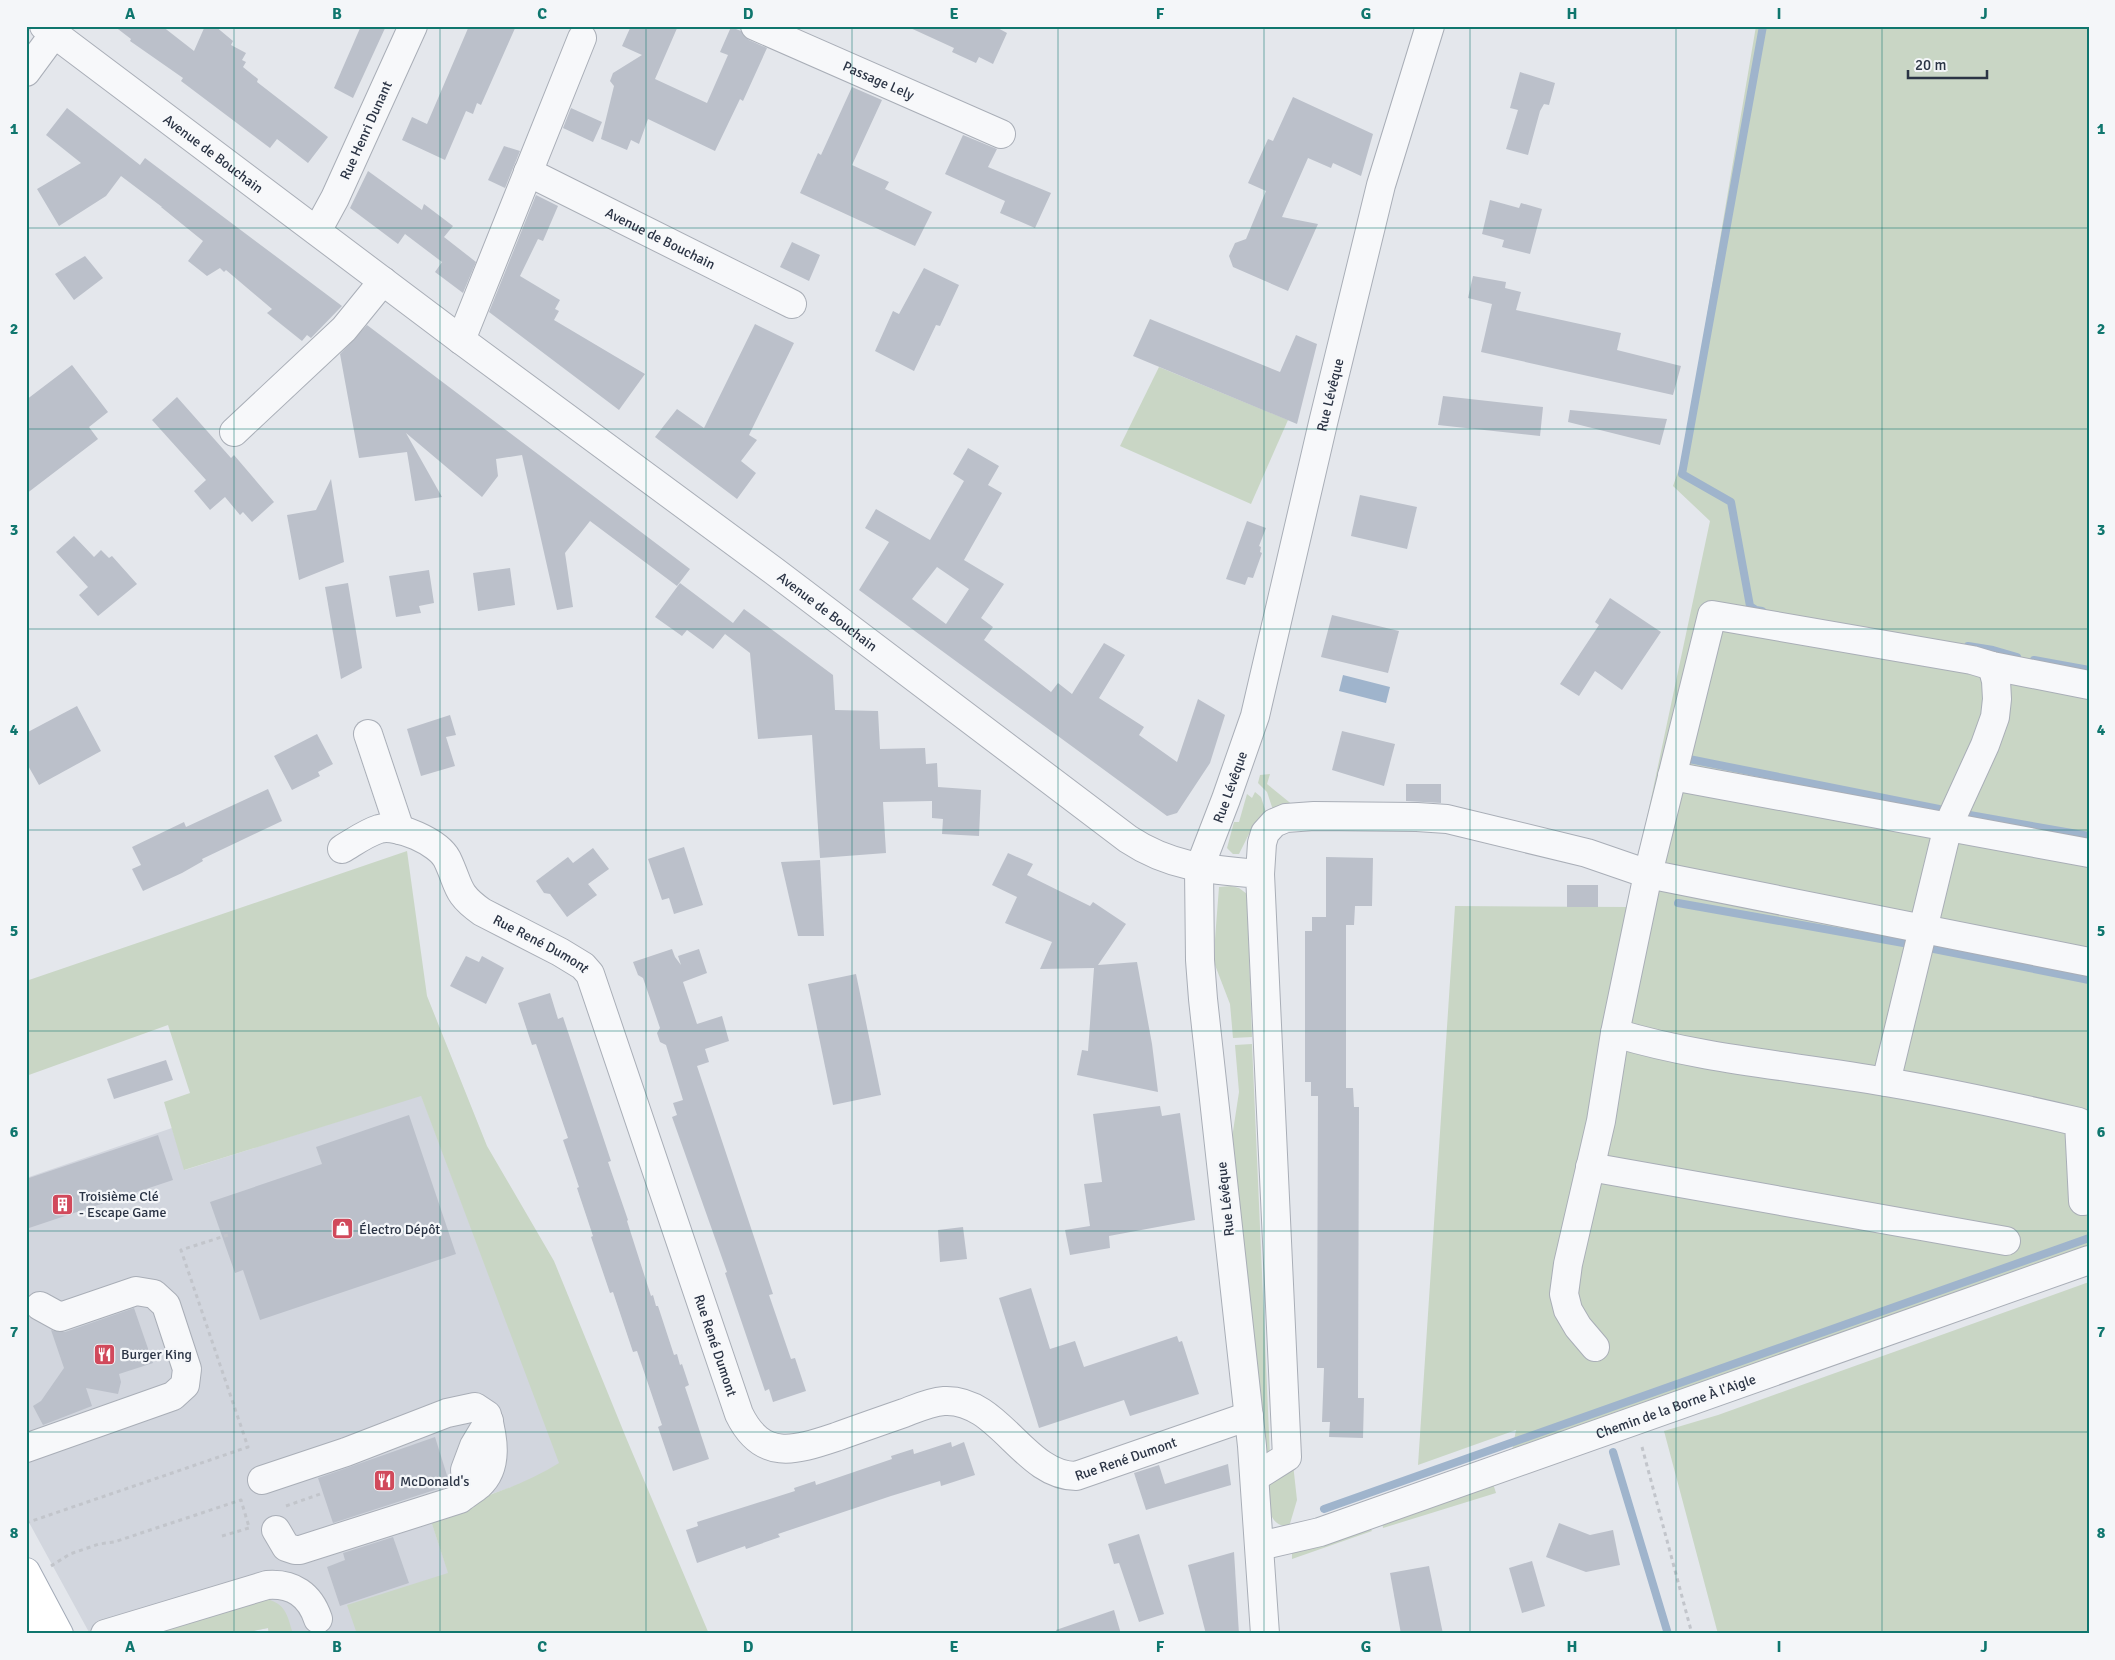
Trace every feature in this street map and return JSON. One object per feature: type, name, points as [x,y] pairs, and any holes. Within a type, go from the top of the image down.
[{"type":"main road","points":[[37,1570],[59,1634]]},
{"type":"main road","points":[[26,1614],[37,1634]]},
{"type":"street","name":"Rue Henri Dunant","points":[[317,231],[335,198],[413,26]]},
{"type":"street","name":"Passage Lely","points":[[755,26],[1001,134]]},
{"type":"street","name":"Rue Lévêque","points":[[1266,1634],[1249,1416],[1203,998],[1200,960],[1199,869],[1255,716],[1381,185],[1430,26]]},
{"type":"street","name":"Avenue de Bouchain","points":[[49,30],[383,282],[774,570],[1128,839],[1166,859],[1199,869],[1260,874]]},
{"type":"street","points":[[26,72],[49,30]]},
{"type":"street","points":[[461,340],[582,38]]},
{"type":"street","name":"Avenue de Bouchain","points":[[528,172],[792,304]]},
{"type":"street","points":[[234,432],[344,330],[383,282]]},
{"type":"street","points":[[1596,1347],[1578,1327],[1568,1310],[1564,1294],[1568,1264],[1601,1121],[1615,1033],[1648,874],[1712,615],[1972,660],[1992,666],[2089,685]]},
{"type":"street","points":[[1886,1082],[1948,826],[1978,762],[1995,717],[1998,698],[1992,666]]},
{"type":"street","points":[[368,734],[400,830]]},
{"type":"street","points":[[1672,776],[2089,853]]},
{"type":"street","points":[[1255,1477],[1287,1457],[1260,874],[1262,843],[1265,833],[1274,823],[1286,818],[1314,816],[1431,817],[1447,819],[1587,853],[1648,874],[2089,962]]},
{"type":"street","name":"Rue René Dumont","points":[[342,849],[381,829],[400,830],[425,840],[442,852],[457,887],[463,897],[472,905],[573,959],[590,974],[595,984],[739,1414],[751,1434],[760,1441],[771,1447],[795,1450],[929,1404],[954,1401],[978,1410],[1044,1466],[1066,1476],[1076,1476],[1249,1416]]},
{"type":"street","points":[[1615,1033],[1670,1048],[1886,1082],[2005,1105],[2084,1124],[2083,1201]]},
{"type":"street","points":[[1590,1167],[2006,1241]]},
{"type":"street","name":"Chemin de la Borne À l'Aigle","points":[[1261,1555],[1320,1532],[1636,1422],[2089,1260]]},
{"type":"street","points":[[26,1448],[173,1396],[185,1385],[187,1369],[166,1305],[154,1294],[136,1291],[60,1317],[40,1306]]},
{"type":"street","points":[[262,1480],[354,1450],[447,1413],[475,1407],[487,1415],[489,1421],[494,1443],[488,1472],[480,1484],[460,1499],[300,1550],[286,1547],[271,1521]]},
{"type":"street","points":[[105,1634],[267,1585],[278,1584],[299,1591],[314,1606],[318,1619]]},
{"type":"path","points":[[1636,1422],[1692,1634]]},
{"type":"path","points":[[222,1536],[271,1521],[323,1493]]},
{"type":"path","points":[[37,1570],[70,1554],[100,1544],[114,1542],[241,1500],[249,1528]]},
{"type":"shaded area","points":[[421,1095],[560,1463],[538,1476],[515,1486],[429,1515],[469,1634],[269,1634],[268,1628],[238,1634],[90,1634],[26,1517],[26,1178],[172,1128],[185,1170]]},
{"type":"green space","points":[[1756,26],[2089,26],[2089,1253],[1326,1522],[1324,1515],[1512,1451],[1516,1430],[1418,1465],[1455,906],[1628,907],[1710,521],[1673,486],[1683,458]]},
{"type":"green space","points":[[1159,367],[1288,420],[1251,504],[1120,446]]},
{"type":"green space","points":[[1270,774],[1267,784],[1294,806],[1274,813],[1267,792],[1258,783],[1260,775]]},
{"type":"green space","points":[[1255,792],[1261,797],[1268,819],[1249,834],[1239,854],[1233,854],[1227,848],[1234,822],[1239,822],[1247,794],[1252,798]]},
{"type":"green space","points":[[407,851],[427,996],[487,1146],[554,1261],[709,1634],[357,1634],[347,1605],[448,1573],[429,1515],[479,1499],[528,1480],[559,1463],[421,1096],[184,1170],[164,1102],[190,1093],[168,1025],[26,1076],[26,981]]},
{"type":"green space","points":[[1231,886],[1239,888],[1247,894],[1252,1037],[1233,1038],[1230,1004],[1215,965],[1219,887]]},
{"type":"green space","points":[[1252,1044],[1270,1456],[1264,1457],[1232,1138],[1239,1092],[1235,1045]]},
{"type":"green space","points":[[2089,1282],[2089,1634],[1718,1634],[1664,1431],[1718,1415]]},
{"type":"green space","points":[[1293,1464],[1297,1500],[1289,1527],[1276,1522],[1273,1518],[1269,1506],[1268,1486]]},
{"type":"green space","points":[[1492,1480],[1496,1493],[1383,1528],[1382,1522]]},
{"type":"green space","points":[[1370,1528],[1372,1531],[1292,1559],[1292,1551]]},
{"type":"green space","points":[[263,1598],[281,1606],[287,1615],[293,1634],[269,1634],[268,1628],[238,1634],[147,1634]]},
{"type":"water","points":[[1343,675],[1390,687],[1386,703],[1339,691]]},
{"type":"building","points":[[114,26],[162,26],[194,51],[205,26],[215,26],[233,41],[231,45],[246,53],[242,60],[246,62],[243,67],[258,79],[257,82],[328,137],[308,163],[277,139],[270,148],[181,81],[183,78],[130,41],[131,39]]},
{"type":"building","points":[[361,26],[386,26],[353,98],[334,88]]},
{"type":"building","points":[[469,26],[516,26],[481,105],[477,103],[473,114],[466,111],[445,160],[402,140],[412,117],[427,124]]},
{"type":"building","points":[[631,26],[678,26],[655,79],[707,103],[728,55],[720,52],[731,27],[741,31],[749,40],[767,48],[743,101],[740,99],[715,151],[648,119],[639,144],[631,140],[627,150],[601,139],[614,86],[610,81],[613,73],[642,55],[622,46]]},
{"type":"building","points":[[906,26],[994,26],[1007,33],[993,64],[979,57],[976,63],[952,52],[954,48]]},
{"type":"building","points":[[1520,72],[1555,83],[1549,105],[1544,104],[1540,111],[1528,155],[1506,149],[1518,110],[1510,108]]},
{"type":"building","points":[[852,87],[882,100],[852,165],[889,182],[885,189],[932,212],[915,246],[800,193],[818,153],[821,155]]},
{"type":"building","points":[[1293,97],[1373,134],[1361,176],[1333,163],[1331,168],[1308,158],[1282,217],[1318,224],[1288,291],[1233,267],[1229,256],[1235,243],[1246,239],[1266,191],[1248,183],[1268,139],[1273,141]]},
{"type":"building","points":[[67,108],[140,165],[145,158],[342,306],[311,338],[307,335],[302,341],[267,313],[272,309],[226,270],[224,272],[220,268],[207,276],[188,261],[203,241],[121,176],[106,196],[59,226],[37,189],[81,163],[46,135]]},
{"type":"building","points":[[571,108],[602,122],[593,142],[563,128]]},
{"type":"building","points":[[963,135],[997,149],[988,167],[1051,193],[1035,228],[1000,213],[1005,201],[945,174]]},
{"type":"building","points":[[504,146],[520,151],[505,188],[488,180]]},
{"type":"building","points":[[368,171],[422,210],[424,204],[453,226],[444,237],[476,262],[463,293],[435,272],[442,262],[405,234],[398,244],[350,208]]},
{"type":"building","points":[[536,195],[558,206],[543,241],[538,239],[520,276],[560,300],[555,309],[559,311],[554,320],[645,374],[619,410],[489,312]]},
{"type":"building","points":[[1490,200],[1519,208],[1521,203],[1542,209],[1530,254],[1502,247],[1504,240],[1482,234]]},
{"type":"building","points":[[792,242],[820,255],[809,281],[780,267]]},
{"type":"building","points":[[85,256],[103,278],[74,300],[55,274]]},
{"type":"building","points":[[924,268],[959,285],[940,326],[936,325],[914,371],[875,351],[893,311],[899,314]]},
{"type":"building","points":[[1473,276],[1506,282],[1505,288],[1521,292],[1516,310],[1621,333],[1617,350],[1681,366],[1673,395],[1481,352],[1492,304],[1468,298]]},
{"type":"building","points":[[1150,319],[1280,372],[1296,335],[1317,344],[1297,424],[1133,356]]},
{"type":"building","points":[[755,324],[794,343],[749,435],[757,440],[741,461],[756,473],[737,499],[655,437],[677,409],[704,428]]},
{"type":"building","points":[[367,325],[690,569],[677,586],[590,521],[565,553],[573,607],[557,610],[522,455],[496,459],[498,476],[482,497],[406,433],[442,497],[415,501],[407,452],[359,458],[340,354]]},
{"type":"building","points":[[72,365],[108,412],[89,427],[98,439],[26,494],[26,400]]},
{"type":"building","points":[[1443,396],[1543,407],[1540,436],[1438,425]]},
{"type":"building","points":[[177,397],[231,458],[234,455],[274,502],[252,522],[243,512],[240,515],[225,497],[210,510],[194,491],[206,480],[152,420]]},
{"type":"building","points":[[1570,410],[1667,419],[1660,445],[1568,422]]},
{"type":"building","points":[[968,448],[999,466],[988,485],[1002,493],[964,560],[1004,584],[981,618],[993,627],[984,640],[1051,692],[1058,683],[1072,694],[1104,643],[1125,655],[1099,698],[1144,727],[1139,735],[1177,762],[1198,699],[1225,715],[1210,763],[1177,813],[1167,816],[859,590],[889,542],[865,528],[876,509],[930,540],[964,481],[953,474]],"holes":[[[937,567],[969,589],[946,624],[912,599]]]},
{"type":"building","points":[[331,479],[344,562],[299,580],[287,515],[316,510]]},
{"type":"building","points":[[1360,495],[1417,507],[1407,549],[1351,536]]},
{"type":"building","points":[[1247,521],[1266,528],[1259,546],[1262,553],[1253,578],[1248,577],[1245,585],[1226,579]]},
{"type":"building","points":[[74,536],[94,557],[101,550],[109,558],[112,556],[137,584],[98,616],[79,595],[88,587],[56,552]]},
{"type":"building","points":[[510,568],[515,605],[478,611],[473,573]]},
{"type":"building","points":[[429,570],[434,603],[419,606],[421,613],[396,617],[389,576]]},
{"type":"building","points":[[348,583],[362,668],[341,679],[325,587]]},
{"type":"building","points":[[680,583],[733,623],[744,609],[833,675],[835,710],[878,711],[880,749],[925,748],[926,764],[937,763],[938,787],[981,790],[979,836],[942,834],[943,819],[932,818],[932,801],[883,802],[886,853],[820,858],[812,735],[758,739],[750,653],[725,634],[713,649],[687,630],[682,636],[655,617]]},
{"type":"building","points":[[1610,598],[1661,632],[1622,690],[1595,671],[1579,696],[1560,684],[1599,625],[1595,622]]},
{"type":"building","points":[[1332,615],[1399,631],[1388,673],[1321,657]]},
{"type":"building","points":[[77,706],[101,751],[39,785],[26,762],[26,733]]},
{"type":"building","points":[[450,715],[456,735],[446,737],[455,766],[421,776],[407,729]]},
{"type":"building","points":[[1342,731],[1395,744],[1384,786],[1332,770]]},
{"type":"building","points":[[317,734],[333,764],[318,772],[320,776],[292,790],[274,756]]},
{"type":"building","points":[[1406,784],[1441,784],[1441,803],[1406,801]]},
{"type":"building","points":[[268,789],[282,821],[202,859],[203,861],[182,873],[143,891],[132,869],[141,865],[132,847],[184,822],[186,827]]},
{"type":"building","points":[[684,847],[703,905],[674,914],[669,898],[662,900],[648,859]]},
{"type":"building","points":[[593,848],[609,869],[588,884],[597,895],[567,917],[550,894],[544,893],[536,881],[568,857],[573,863]]},
{"type":"building","points":[[1008,853],[1033,864],[1027,875],[1090,906],[1093,902],[1126,924],[1098,965],[1137,962],[1152,1044],[1158,1092],[1077,1075],[1082,1050],[1088,1051],[1094,968],[1040,969],[1052,942],[1005,923],[1017,897],[992,885]]},
{"type":"building","points":[[1326,857],[1373,858],[1372,906],[1355,906],[1354,925],[1346,925],[1346,1088],[1353,1088],[1354,1107],[1359,1107],[1358,1398],[1364,1398],[1363,1438],[1329,1437],[1330,1422],[1322,1422],[1324,1368],[1317,1368],[1318,1096],[1311,1096],[1311,1082],[1305,1082],[1305,931],[1312,931],[1312,917],[1326,917]]},
{"type":"building","points":[[820,860],[824,936],[798,936],[781,862]]},
{"type":"building","points":[[1567,885],[1598,885],[1598,907],[1567,907]]},
{"type":"building","points":[[672,949],[681,965],[678,956],[699,949],[707,973],[683,982],[697,1024],[722,1016],[729,1041],[705,1049],[709,1062],[697,1066],[773,1294],[769,1295],[791,1359],[795,1358],[806,1391],[773,1402],[769,1389],[765,1391],[725,1273],[727,1272],[672,1117],[677,1115],[673,1103],[683,1100],[666,1045],[660,1042],[657,1033],[660,1028],[643,978],[638,975],[633,962]]},
{"type":"building","points":[[466,956],[479,962],[482,956],[504,968],[486,1004],[450,986]]},
{"type":"building","points":[[856,974],[881,1095],[833,1105],[808,984]]},
{"type":"building","points":[[550,993],[558,1019],[563,1017],[611,1161],[608,1162],[651,1296],[653,1295],[656,1306],[658,1306],[674,1355],[677,1354],[680,1365],[682,1364],[689,1385],[685,1387],[709,1459],[673,1471],[658,1427],[662,1425],[637,1351],[633,1352],[613,1292],[610,1293],[591,1237],[593,1236],[577,1188],[579,1187],[563,1140],[568,1138],[536,1044],[532,1045],[518,1003]]},
{"type":"building","points":[[166,1060],[173,1080],[114,1099],[107,1079]]},
{"type":"building","points":[[1160,1106],[1162,1116],[1180,1113],[1195,1220],[1109,1236],[1110,1248],[1070,1255],[1065,1230],[1090,1226],[1084,1184],[1102,1182],[1093,1114]]},
{"type":"building","points":[[409,1115],[456,1254],[260,1320],[243,1270],[235,1273],[210,1202],[322,1164],[316,1147]]},
{"type":"building","name":"Troisième Clé - Escape Game","points":[[158,1135],[173,1180],[26,1229],[26,1179]]},
{"type":"building","points":[[963,1227],[967,1259],[940,1262],[938,1230]]},
{"type":"building","points":[[1031,1288],[1050,1349],[1075,1341],[1084,1367],[1177,1336],[1179,1342],[1182,1341],[1199,1394],[1130,1416],[1124,1400],[1039,1428],[999,1298]]},
{"type":"building","name":"Burger King","points":[[134,1308],[153,1363],[119,1374],[121,1382],[118,1394],[86,1388],[92,1406],[43,1425],[33,1406],[41,1401],[64,1368],[51,1330],[65,1332]]},
{"type":"building","name":"McDonald's","points":[[435,1437],[450,1485],[333,1523],[318,1478]]},
{"type":"building","points":[[951,1442],[952,1447],[964,1442],[975,1475],[941,1486],[940,1481],[891,1496],[778,1534],[780,1537],[746,1549],[745,1546],[697,1563],[686,1530],[698,1526],[697,1522],[795,1491],[794,1488],[815,1481],[816,1485],[892,1459],[891,1456],[913,1449],[914,1454]]},
{"type":"building","points":[[1228,1464],[1231,1485],[1146,1510],[1134,1473],[1159,1465],[1165,1484]]},
{"type":"building","points":[[1559,1523],[1590,1535],[1613,1530],[1620,1565],[1586,1572],[1546,1557]]},
{"type":"building","points":[[1139,1534],[1164,1614],[1139,1622],[1119,1563],[1114,1564],[1108,1544]]},
{"type":"building","points":[[393,1537],[409,1583],[340,1606],[327,1567],[345,1560],[343,1553]]},
{"type":"building","points":[[1234,1552],[1239,1634],[1206,1634],[1188,1565]]},
{"type":"building","points":[[1532,1561],[1545,1606],[1522,1613],[1509,1568]]},
{"type":"building","points":[[1429,1566],[1443,1634],[1401,1634],[1390,1573]]},
{"type":"building","points":[[1114,1610],[1121,1634],[1057,1634],[1056,1630]]},
{"type":"waterway","points":[[1762,611],[1750,606],[1731,502],[1682,474],[1763,26]]},
{"type":"waterway","points":[[1968,646],[1993,650],[2017,657]]},
{"type":"waterway","points":[[2034,660],[2089,670]]},
{"type":"waterway","points":[[1689,759],[1939,809]]},
{"type":"waterway","points":[[1964,814],[2089,836]]},
{"type":"waterway","points":[[1678,903],[1909,944]]},
{"type":"waterway","points":[[1929,948],[2089,980]]},
{"type":"waterway","points":[[1324,1509],[2089,1238]]},
{"type":"waterway","points":[[1613,1452],[1668,1634]]},
{"type":"place","name":"Troisième Clé - Escape Game","points":[[63,1204]]},
{"type":"place","name":"Électro Dépôt","points":[[343,1229]]},
{"type":"place","name":"Burger King","points":[[105,1354]]},
{"type":"place","name":"McDonald's","points":[[384,1481]]}]
